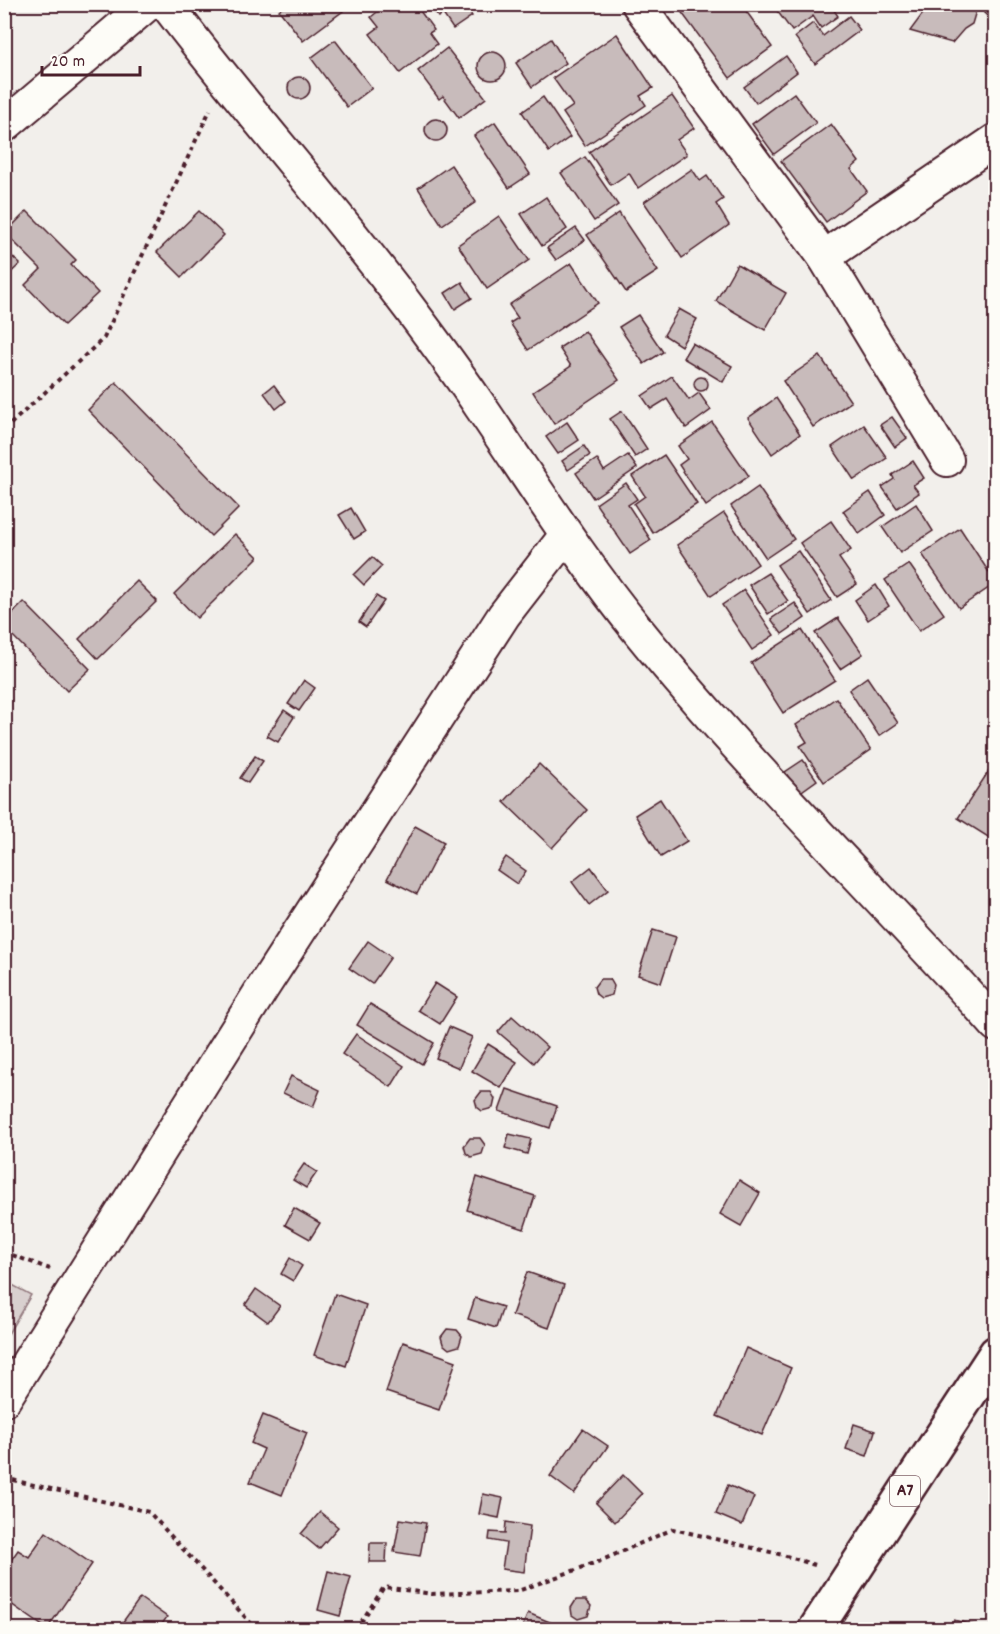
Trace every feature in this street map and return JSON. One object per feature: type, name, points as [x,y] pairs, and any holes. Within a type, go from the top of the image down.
[{"type":"main road","name":"A7","points":[[815,1629],[996,1353]]},
{"type":"street","points":[[4,126],[148,4]]},
{"type":"street","points":[[166,4],[224,80],[319,192],[410,308],[478,402],[566,535],[639,632],[734,743],[996,1025]]},
{"type":"street","points":[[638,4],[824,257],[947,460]]},
{"type":"street","points":[[824,257],[996,140]]},
{"type":"street","points":[[4,1400],[262,989],[504,615],[566,535]]},
{"type":"path","points":[[4,430],[104,338],[224,80]]},
{"type":"path","points":[[4,1252],[79,1280]]},
{"type":"path","points":[[4,1478],[149,1512],[257,1629]]},
{"type":"path","points":[[356,1629],[384,1587],[432,1594],[518,1591],[600,1561],[673,1529],[783,1555],[850,1576]]},
{"type":"shaded area","points":[[5,1281],[31,1295],[5,1339]]},
{"type":"building","points":[[283,4],[338,4],[343,11],[303,41],[279,10],[284,6]]},
{"type":"building","points":[[387,4],[415,4],[434,30],[429,33],[437,44],[400,73],[370,34],[379,27],[371,17]]},
{"type":"building","points":[[429,4],[464,4],[472,16],[453,29],[443,14],[438,17]]},
{"type":"building","points":[[680,4],[741,4],[772,47],[730,78],[677,6]]},
{"type":"building","points":[[772,4],[830,4],[838,16],[821,28],[813,16],[792,31]]},
{"type":"building","points":[[930,4],[978,4],[972,24],[964,29],[952,43],[910,31]]},
{"type":"building","points":[[987,4],[996,4],[996,24],[984,13]]},
{"type":"building","points":[[849,16],[860,30],[815,64],[795,37],[813,23],[823,36]]},
{"type":"building","points":[[617,34],[653,88],[640,96],[646,105],[585,146],[563,113],[573,106],[553,78]]},
{"type":"building","points":[[551,39],[566,63],[532,87],[516,63]]},
{"type":"building","points":[[335,40],[372,88],[347,107],[311,58]]},
{"type":"building","points":[[447,48],[486,98],[459,118],[443,96],[439,99],[418,71]]},
{"type":"building","points":[[492,52],[502,56],[506,66],[502,76],[492,80],[482,76],[478,66],[482,56]]},
{"type":"building","points":[[786,56],[797,72],[756,103],[744,87]]},
{"type":"building","points":[[299,77],[307,80],[310,88],[307,96],[299,99],[291,96],[288,88],[291,80]]},
{"type":"building","points":[[794,93],[816,123],[774,154],[752,124]]},
{"type":"building","points":[[672,96],[694,128],[677,140],[687,154],[638,188],[629,173],[611,185],[589,152]]},
{"type":"building","points":[[543,97],[570,137],[549,152],[522,112]]},
{"type":"building","points":[[436,119],[444,122],[447,130],[444,138],[436,141],[428,138],[425,130],[428,122]]},
{"type":"building","points":[[495,122],[530,174],[509,188],[474,136]]},
{"type":"building","points":[[831,124],[859,162],[851,169],[867,191],[826,222],[781,161]]},
{"type":"building","points":[[585,157],[618,205],[594,221],[561,173]]},
{"type":"building","points":[[451,165],[476,202],[442,225],[418,188]]},
{"type":"building","points":[[692,169],[700,181],[707,176],[723,199],[716,204],[729,225],[682,258],[644,202]]},
{"type":"building","points":[[546,197],[567,229],[542,246],[521,214]]},
{"type":"building","points":[[27,211],[76,260],[71,265],[98,293],[64,325],[25,285],[41,269],[5,233]]},
{"type":"building","points":[[199,211],[224,235],[182,277],[157,252]]},
{"type":"building","points":[[619,213],[658,271],[626,292],[587,235]]},
{"type":"building","points":[[499,216],[529,260],[487,289],[458,245]]},
{"type":"building","points":[[576,228],[585,240],[556,260],[547,248]]},
{"type":"building","points":[[4,249],[20,264],[4,279]]},
{"type":"building","points":[[571,263],[598,303],[528,350],[510,323],[518,318],[509,305]]},
{"type":"building","points":[[737,264],[786,293],[765,330],[716,301]]},
{"type":"building","points":[[462,282],[472,298],[455,309],[445,293]]},
{"type":"building","points":[[679,309],[697,319],[681,346],[664,335]]},
{"type":"building","points":[[638,315],[663,352],[644,364],[619,327]]},
{"type":"building","points":[[585,331],[619,380],[554,424],[533,392],[571,366],[559,348]]},
{"type":"building","points":[[692,343],[732,366],[723,382],[683,358]]},
{"type":"building","points":[[820,356],[851,402],[813,427],[783,381]]},
{"type":"building","points":[[672,376],[689,400],[699,393],[711,410],[686,428],[667,399],[651,409],[642,396]]},
{"type":"building","points":[[701,377],[706,379],[708,384],[706,389],[701,391],[696,389],[694,384],[696,379]]},
{"type":"building","points":[[116,382],[239,508],[211,536],[88,410]]},
{"type":"building","points":[[274,385],[286,401],[276,409],[264,393]]},
{"type":"building","points":[[776,398],[800,434],[772,454],[748,418]]},
{"type":"building","points":[[622,411],[647,449],[635,457],[610,419]]},
{"type":"building","points":[[892,417],[907,438],[895,447],[880,425]]},
{"type":"building","points":[[567,422],[579,440],[558,454],[546,437]]},
{"type":"building","points":[[712,422],[749,476],[706,506],[679,465],[687,459],[678,446]]},
{"type":"building","points":[[864,425],[887,458],[854,480],[832,447]]},
{"type":"building","points":[[584,446],[590,455],[568,470],[562,461]]},
{"type":"building","points":[[628,455],[637,468],[593,498],[576,473],[597,459],[604,471]]},
{"type":"building","points":[[664,455],[697,504],[653,533],[634,504],[645,496],[632,476]]},
{"type":"building","points":[[913,461],[924,478],[913,485],[919,493],[897,508],[882,487],[894,479],[892,475]]},
{"type":"building","points":[[626,483],[637,499],[628,505],[651,540],[630,554],[596,504]]},
{"type":"building","points":[[758,487],[794,539],[766,558],[731,506]]},
{"type":"building","points":[[870,492],[885,515],[859,534],[843,511]]},
{"type":"building","points":[[916,504],[933,531],[900,553],[882,527]]},
{"type":"building","points":[[351,508],[365,532],[354,539],[339,515]]},
{"type":"building","points":[[724,513],[758,564],[711,596],[677,545]]},
{"type":"building","points":[[831,521],[851,550],[839,558],[857,584],[837,597],[800,543]]},
{"type":"building","points":[[960,528],[996,583],[959,608],[922,554]]},
{"type":"building","points":[[235,534],[258,557],[197,618],[174,594]]},
{"type":"building","points":[[798,551],[831,600],[810,614],[777,565]]},
{"type":"building","points":[[372,557],[382,566],[364,585],[354,575]]},
{"type":"building","points":[[909,564],[944,614],[919,631],[885,580]]},
{"type":"building","points":[[768,573],[788,601],[768,614],[749,585]]},
{"type":"building","points":[[137,581],[157,601],[98,659],[79,639]]},
{"type":"building","points":[[876,585],[889,606],[868,620],[855,600]]},
{"type":"building","points":[[744,590],[774,635],[752,650],[722,605]]},
{"type":"building","points":[[376,596],[384,601],[366,627],[359,622]]},
{"type":"building","points":[[24,602],[90,669],[67,691],[4,627],[4,622]]},
{"type":"building","points":[[795,603],[805,618],[782,634],[771,619]]},
{"type":"building","points":[[838,618],[863,654],[840,669],[815,633]]},
{"type":"building","points":[[802,630],[835,680],[783,713],[751,663]]},
{"type":"building","points":[[867,677],[898,723],[879,736],[849,690]]},
{"type":"building","points":[[304,680],[315,688],[299,711],[288,704]]},
{"type":"building","points":[[836,698],[871,750],[824,782],[800,746],[807,742],[796,725]]},
{"type":"building","points":[[284,710],[294,717],[278,742],[267,736]]},
{"type":"building","points":[[255,756],[263,761],[248,783],[240,778]]},
{"type":"building","points":[[803,760],[817,780],[799,793],[785,772]]},
{"type":"building","points":[[996,760],[996,842],[958,818]]},
{"type":"building","points":[[539,764],[587,810],[552,848],[504,802]]},
{"type":"building","points":[[660,799],[687,841],[661,857],[635,815]]},
{"type":"building","points":[[415,826],[444,842],[417,894],[387,879]]},
{"type":"building","points":[[506,857],[526,871],[517,884],[497,870]]},
{"type":"building","points":[[591,867],[608,890],[589,905],[572,882]]},
{"type":"building","points":[[653,930],[676,937],[661,983],[638,975]]},
{"type":"building","points":[[368,941],[391,957],[372,984],[349,968]]},
{"type":"building","points":[[600,979],[610,979],[614,986],[612,995],[601,998],[596,994],[594,987]]},
{"type":"building","points":[[435,983],[457,997],[440,1024],[418,1010]]},
{"type":"building","points":[[370,1004],[434,1043],[422,1064],[357,1025]]},
{"type":"building","points":[[512,1016],[547,1047],[534,1063],[498,1032]]},
{"type":"building","points":[[449,1027],[472,1037],[459,1068],[436,1058]]},
{"type":"building","points":[[356,1034],[404,1066],[391,1087],[342,1054]]},
{"type":"building","points":[[488,1044],[517,1062],[501,1088],[472,1071]]},
{"type":"building","points":[[291,1076],[320,1090],[313,1107],[283,1093]]},
{"type":"building","points":[[507,1089],[557,1106],[550,1128],[499,1111]]},
{"type":"building","points":[[481,1092],[491,1092],[495,1099],[493,1108],[482,1111],[477,1107],[475,1100]]},
{"type":"building","points":[[509,1134],[531,1139],[527,1154],[505,1148]]},
{"type":"building","points":[[470,1138],[480,1138],[485,1145],[482,1154],[471,1157],[466,1153],[464,1146]]},
{"type":"building","points":[[304,1164],[317,1172],[306,1188],[293,1180]]},
{"type":"building","points":[[477,1177],[535,1196],[524,1229],[467,1210]]},
{"type":"building","points":[[739,1180],[760,1193],[741,1226],[720,1214]]},
{"type":"building","points":[[294,1208],[320,1223],[310,1239],[285,1225]]},
{"type":"building","points":[[290,1258],[302,1266],[293,1281],[281,1274]]},
{"type":"building","points":[[527,1272],[564,1285],[549,1328],[512,1315]]},
{"type":"building","points":[[256,1289],[280,1306],[268,1322],[245,1305]]},
{"type":"building","points":[[335,1294],[366,1305],[346,1366],[314,1355]]},
{"type":"building","points":[[475,1298],[503,1307],[496,1328],[468,1319]]},
{"type":"building","points":[[447,1329],[457,1330],[462,1336],[459,1346],[449,1349],[443,1344],[441,1337]]},
{"type":"building","points":[[403,1342],[456,1361],[439,1410],[386,1392]]},
{"type":"building","points":[[746,1348],[791,1368],[762,1435],[717,1416]]},
{"type":"building","points":[[263,1415],[307,1433],[282,1495],[250,1482],[264,1449],[251,1443]]},
{"type":"building","points":[[854,1424],[875,1431],[867,1456],[846,1449]]},
{"type":"building","points":[[583,1429],[608,1446],[574,1494],[550,1476]]},
{"type":"building","points":[[623,1475],[642,1494],[615,1522],[596,1503]]},
{"type":"building","points":[[728,1485],[754,1497],[742,1525],[716,1514]]},
{"type":"building","points":[[483,1494],[503,1498],[499,1518],[479,1514]]},
{"type":"building","points":[[320,1512],[338,1527],[319,1549],[301,1534]]},
{"type":"building","points":[[400,1519],[426,1523],[420,1556],[394,1552]]},
{"type":"building","points":[[506,1522],[530,1526],[524,1572],[502,1569],[506,1543],[489,1540],[490,1532],[505,1533]]},
{"type":"building","points":[[46,1532],[92,1564],[47,1629],[4,1599],[4,1592],[10,1584],[4,1580],[4,1570],[18,1550],[29,1557]]},
{"type":"building","points":[[370,1543],[387,1543],[386,1562],[369,1562]]},
{"type":"building","points":[[328,1571],[351,1577],[340,1616],[318,1610]]},
{"type":"building","points":[[140,1598],[167,1617],[158,1630],[117,1630]]},
{"type":"building","points":[[576,1600],[586,1600],[591,1606],[588,1616],[578,1619],[572,1615],[571,1608]]},
{"type":"building","points":[[528,1613],[552,1623],[549,1630],[521,1630]]},
{"type":"building","points":[[954,1620],[982,1628],[951,1630]]}]
